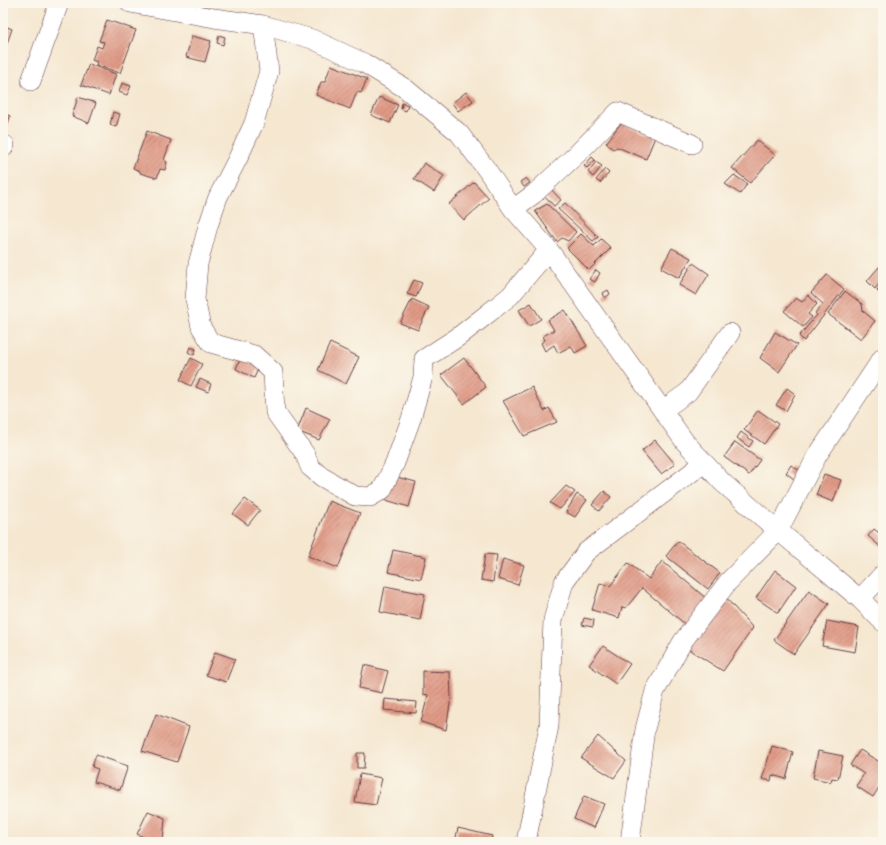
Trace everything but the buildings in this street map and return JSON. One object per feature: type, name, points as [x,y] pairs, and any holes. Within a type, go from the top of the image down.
[{"type":"street","points":[[31,81],[58,3]]},
{"type":"street","points":[[130,3],[218,10],[312,39],[364,63],[406,89],[459,133],[487,170],[512,209],[549,250],[685,442],[722,482],[860,599],[883,622]]},
{"type":"street","points":[[263,25],[269,70],[254,123],[218,197],[208,226],[198,264],[195,299],[201,327],[211,343],[254,355],[273,372],[275,412],[305,454],[310,467],[322,478],[355,496],[370,497],[382,490],[395,463],[411,419],[423,377],[424,359],[458,337],[510,296],[549,250]]},
{"type":"street","points":[[512,209],[534,194],[577,154],[618,112],[692,144]]},
{"type":"street","points":[[663,410],[688,392],[730,333]]},
{"type":"street","points":[[630,842],[644,729],[655,690],[683,641],[728,582],[778,531],[817,456],[883,357]]},
{"type":"street","points":[[526,842],[550,726],[553,620],[564,582],[586,552],[704,463]]},
{"type":"street","points":[[860,599],[883,574]]}]
